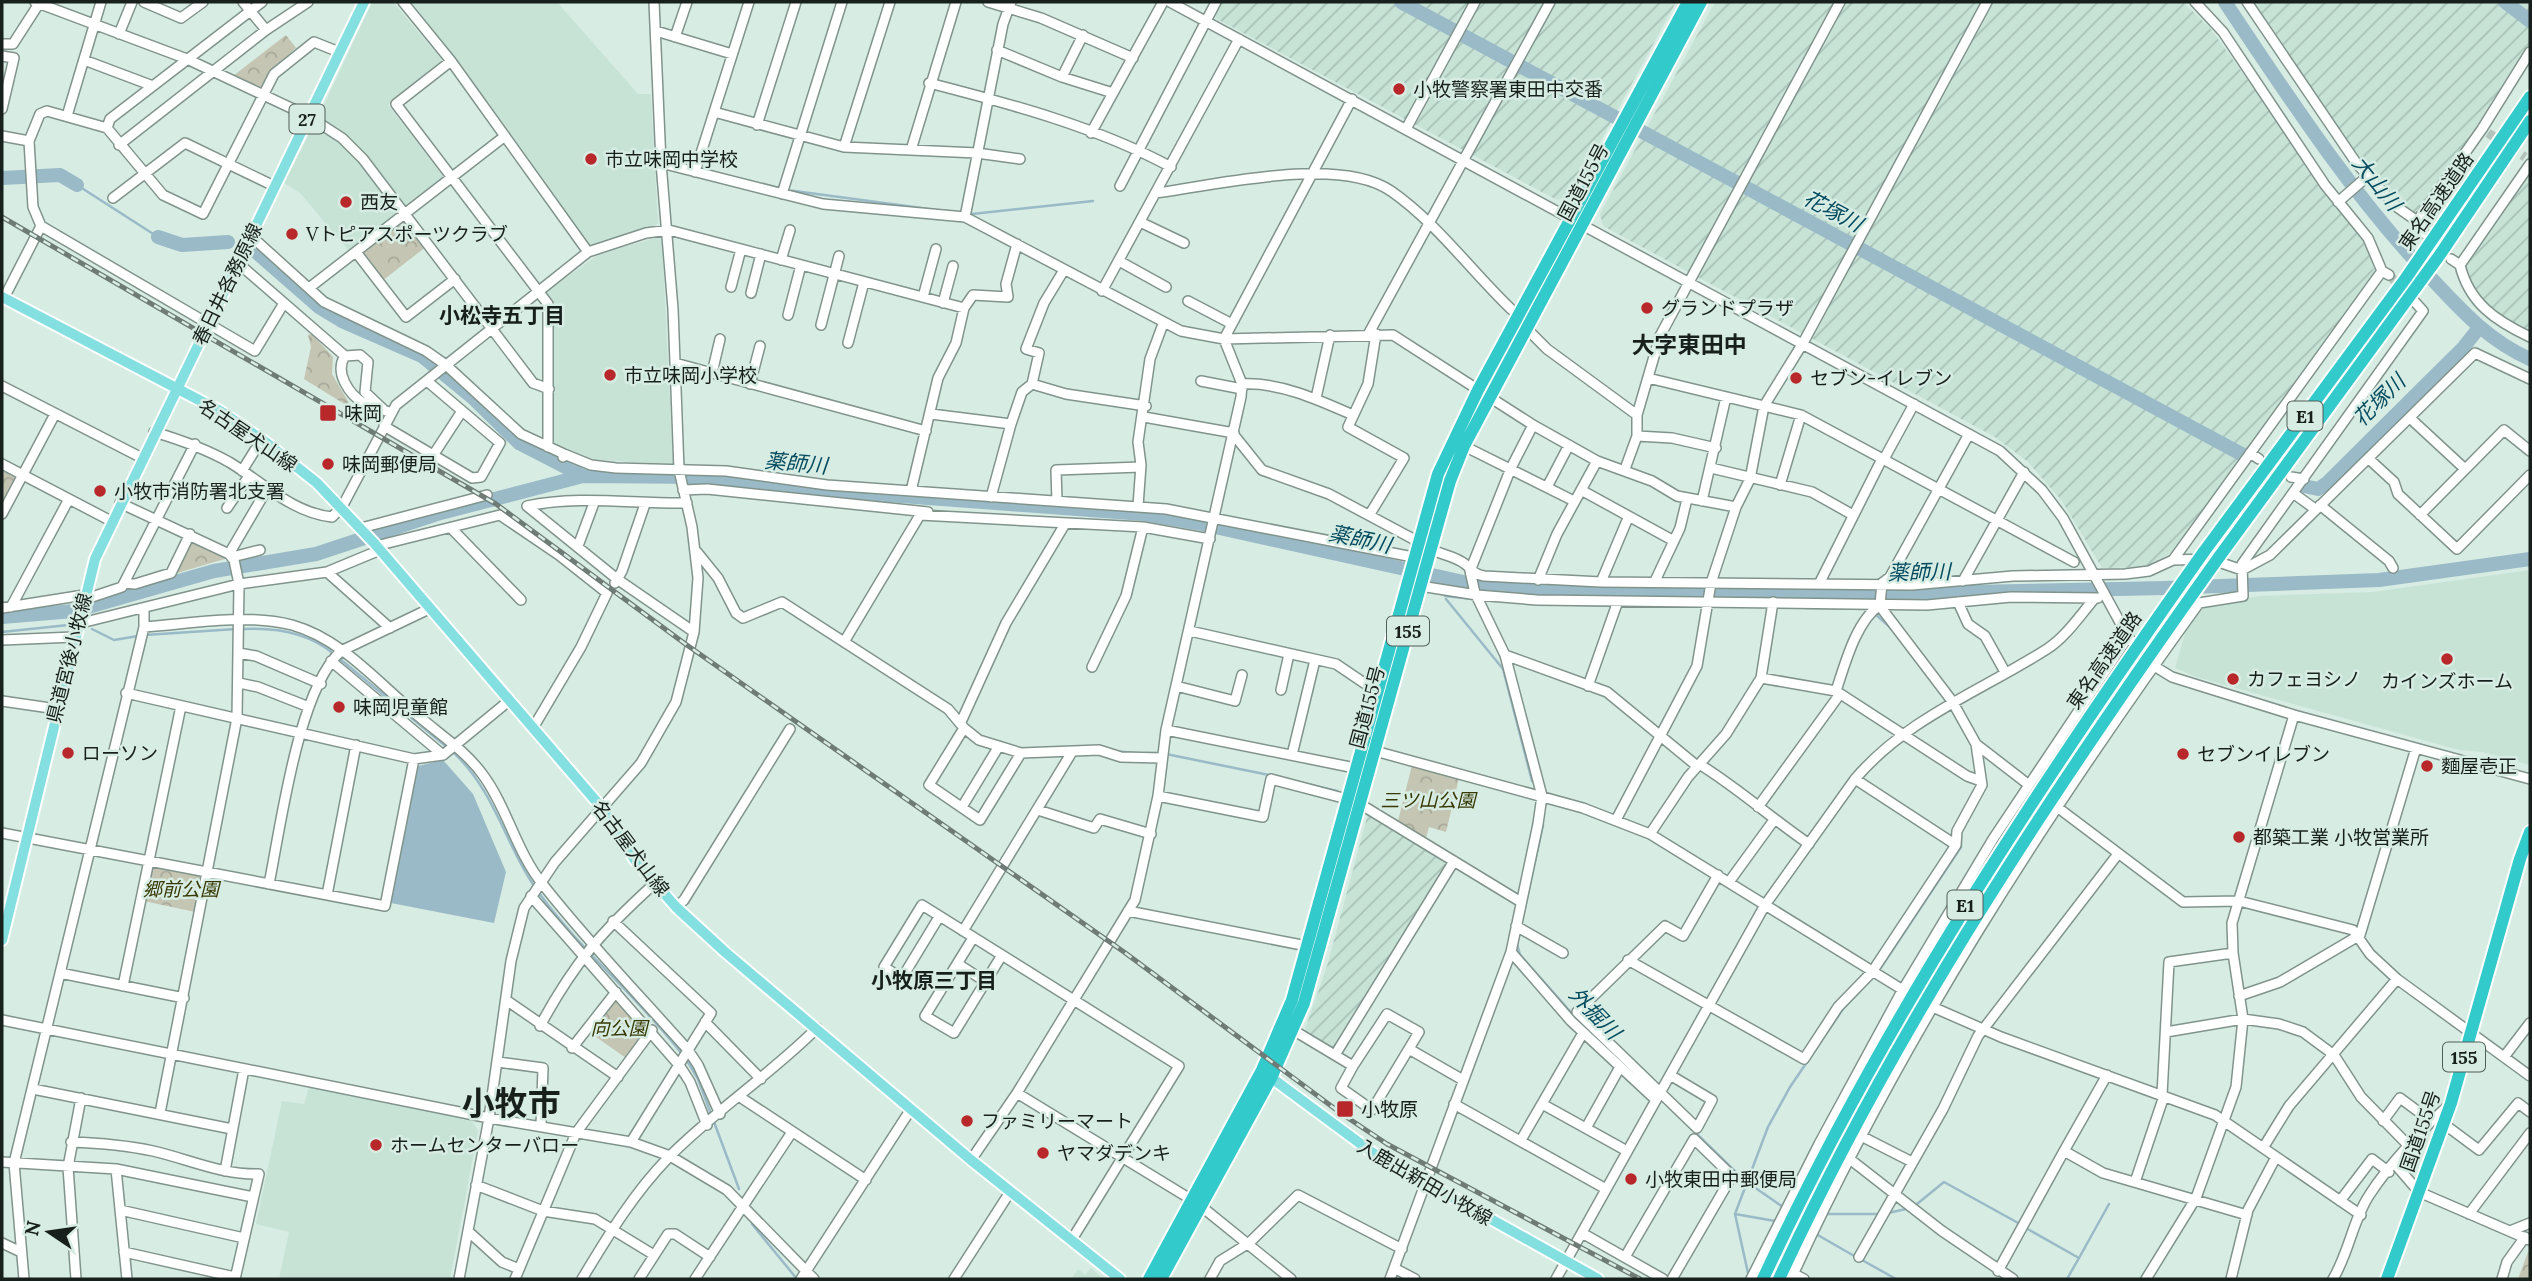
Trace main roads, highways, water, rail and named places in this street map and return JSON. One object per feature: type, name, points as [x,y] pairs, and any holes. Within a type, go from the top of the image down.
[{"type":"highway","name":"国道155号","points":[[1267,1074],[1292,1000],[1438,474],[1576,221],[1688,2]]},
{"type":"highway","name":"国道155号","points":[[1161,1279],[1197,1203],[1293,1030],[1304,1003],[1450,481],[1484,394],[1526,328],[1576,221],[1701,2]]},
{"type":"highway","name":"東名高速道路","points":[[1779,1279],[1871,1097],[1962,938],[2077,760],[2412,289],[2427,239],[2530,97]]},
{"type":"highway","name":"東名高速道路","points":[[1763,1279],[1865,1077],[1949,931],[2064,751],[2203,553],[2412,289],[2445,257],[2530,121]]},
{"type":"highway","name":"国道155号","points":[[2387,1279],[2419,1192],[2437,1123],[2451,1103],[2530,832]]},
{"type":"highway","name":"国道155号","points":[[1149,1279],[1197,1203]]},
{"type":"main road","name":"春日井各務原線","points":[[174,389],[364,2]]},
{"type":"main road","points":[[3,297],[174,389]]},
{"type":"main road","name":"県道宮後小牧線","points":[[2,940],[83,597],[111,521],[174,389]]},
{"type":"main road","name":"名古屋犬山線","points":[[174,389],[219,411],[264,441],[342,507],[602,808],[654,884],[676,907],[724,952],[971,1160],[1119,1279]]},
{"type":"main road","name":"入鹿出新田小牧線","points":[[1267,1074],[1354,1141],[1598,1279]]},
{"type":"water","points":[[443,760],[473,794],[506,872],[494,923],[391,903],[418,766]]},
{"type":"waterway","name":"花塚川","points":[[1401,2],[2245,456]]},
{"type":"waterway","name":"大山川","points":[[2225,2],[2348,180],[2403,247],[2477,324],[2515,352],[2530,359]]},
{"type":"waterway","points":[[2505,2],[2530,21]]},
{"type":"waterway","points":[[1320,169],[1365,176]]},
{"type":"waterway","name":"薬師川","points":[[2,178],[60,175],[77,185]]},
{"type":"waterway","points":[[77,185],[158,237]]},
{"type":"waterway","points":[[787,190],[944,211]]},
{"type":"waterway","points":[[972,214],[1093,201]]},
{"type":"waterway","name":"薬師川","points":[[158,237],[182,245],[228,242]]},
{"type":"waterway","name":"薬師川","points":[[255,251],[319,307],[342,321],[422,356],[472,397],[519,443],[583,476],[707,477],[888,495],[1144,514],[1197,523],[1468,583],[1544,590],[1869,594],[2165,588],[2379,580],[2530,559]]},
{"type":"waterway","name":"花塚川","points":[[2304,486],[2318,489],[2327,483],[2463,348],[2478,329]]},
{"type":"waterway","points":[[2,617],[74,611],[214,571],[316,554],[437,514],[583,476]]},
{"type":"waterway","name":"外掘川","points":[[1440,578],[1442,584]]},
{"type":"waterway","points":[[1445,596],[1473,599]]},
{"type":"waterway","name":"外掘川","points":[[1446,599],[1503,669],[1532,781]]},
{"type":"waterway","points":[[1548,604],[1613,606]]},
{"type":"waterway","points":[[1806,608],[1868,609]]},
{"type":"waterway","points":[[1875,614],[1891,628]]},
{"type":"waterway","points":[[2,632],[68,625]]},
{"type":"waterway","points":[[92,629],[114,640],[138,636]]},
{"type":"waterway","points":[[145,635],[236,629]]},
{"type":"waterway","points":[[242,629],[291,632],[334,654]]},
{"type":"waterway","points":[[340,659],[448,748]]},
{"type":"waterway","points":[[1114,751],[1136,753]]},
{"type":"waterway","points":[[453,752],[480,784],[517,857],[539,893],[573,935],[682,1054]]},
{"type":"waterway","points":[[1146,753],[1156,753]]},
{"type":"waterway","points":[[1166,754],[1269,775]]},
{"type":"waterway","points":[[1286,779],[1337,791]]},
{"type":"waterway","name":"外掘川","points":[[1543,825],[1517,944],[1520,955],[1576,1018],[1634,1073]]},
{"type":"waterway","points":[[1880,969],[1961,847],[1961,841]]},
{"type":"waterway","points":[[1748,1273],[1735,1214],[1768,1127],[1790,1087],[1843,1009],[1870,980]]},
{"type":"waterway","points":[[686,1059],[698,1079],[739,1189]]},
{"type":"waterway","name":"外掘川","points":[[1659,1097],[1747,1183]]},
{"type":"waterway","points":[[1747,1182],[1783,1207]]},
{"type":"waterway","points":[[1917,1204],[1944,1182],[2020,1224]]},
{"type":"waterway","points":[[2079,1258],[2109,1204]]},
{"type":"waterway","points":[[1888,1213],[1906,1209]]},
{"type":"waterway","name":"外掘川","points":[[1735,1214],[1775,1221]]},
{"type":"waterway","points":[[1826,1214],[1878,1214]]},
{"type":"waterway","points":[[752,1224],[797,1279]]},
{"type":"waterway","points":[[2024,1227],[2079,1258],[2067,1279]]},
{"type":"waterway","name":"外掘川","points":[[1816,1234],[1856,1257]]},
{"type":"waterway","name":"外掘川","points":[[1862,1260],[1896,1279]]},
{"type":"tunnel","points":[[2488,133],[2525,157]]},
{"type":"tunnel","points":[[2389,275],[2414,300]]},
{"type":"railway","points":[[2,217],[496,504],[684,643],[1124,952],[1342,1114],[1387,1144],[1640,1279]]},
{"type":"place","name":"小牧警察署東田中交番","points":[[1399,89]]},
{"type":"place","name":"市立味岡中学校","points":[[591,159]]},
{"type":"place","name":"西友","points":[[346,202]]},
{"type":"place","name":"Vトピアスポーツクラブ","points":[[292,234]]},
{"type":"place","name":"グランドプラザ","points":[[1647,308]]},
{"type":"place","name":"市立味岡小学校","points":[[610,375]]},
{"type":"place","name":"セブン-イレブン","points":[[1796,378]]},
{"type":"place","name":"味岡","points":[[328,413]]},
{"type":"place","name":"味岡郵便局","points":[[328,464]]},
{"type":"place","name":"小牧市消防署北支署","points":[[100,491]]},
{"type":"place","name":"カインズホーム","points":[[2447,659]]},
{"type":"place","name":"カフェヨシノ","points":[[2233,679]]},
{"type":"place","name":"味岡児童館","points":[[339,707]]},
{"type":"place","name":"ローソン","points":[[68,753]]},
{"type":"place","name":"セブンイレブン","points":[[2183,754]]},
{"type":"place","name":"麵屋壱正","points":[[2427,766]]},
{"type":"place","name":"都築工業 小牧営業所","points":[[2239,837]]},
{"type":"place","name":"小牧原","points":[[1345,1109]]},
{"type":"place","name":"ファミリーマート","points":[[967,1121]]},
{"type":"place","name":"ホームセンターバロー","points":[[376,1145]]},
{"type":"place","name":"ヤマダデンキ","points":[[1043,1153]]},
{"type":"place","name":"小牧東田中郵便局","points":[[1631,1179]]},
{"type":"district","name":"小松寺五丁目","points":[[502,315]]},
{"type":"district","name":"大字東田中","points":[[1689,344]]},
{"type":"district","name":"小牧原三丁目","points":[[934,980]]},
{"type":"district","name":"小牧市","points":[[511,1103]]},
{"type":"park label","name":"三ツ山公園","points":[[1428,800]]},
{"type":"park label","name":"郷前公園","points":[[181,889]]},
{"type":"park label","name":"向公園","points":[[619,1028]]}]
